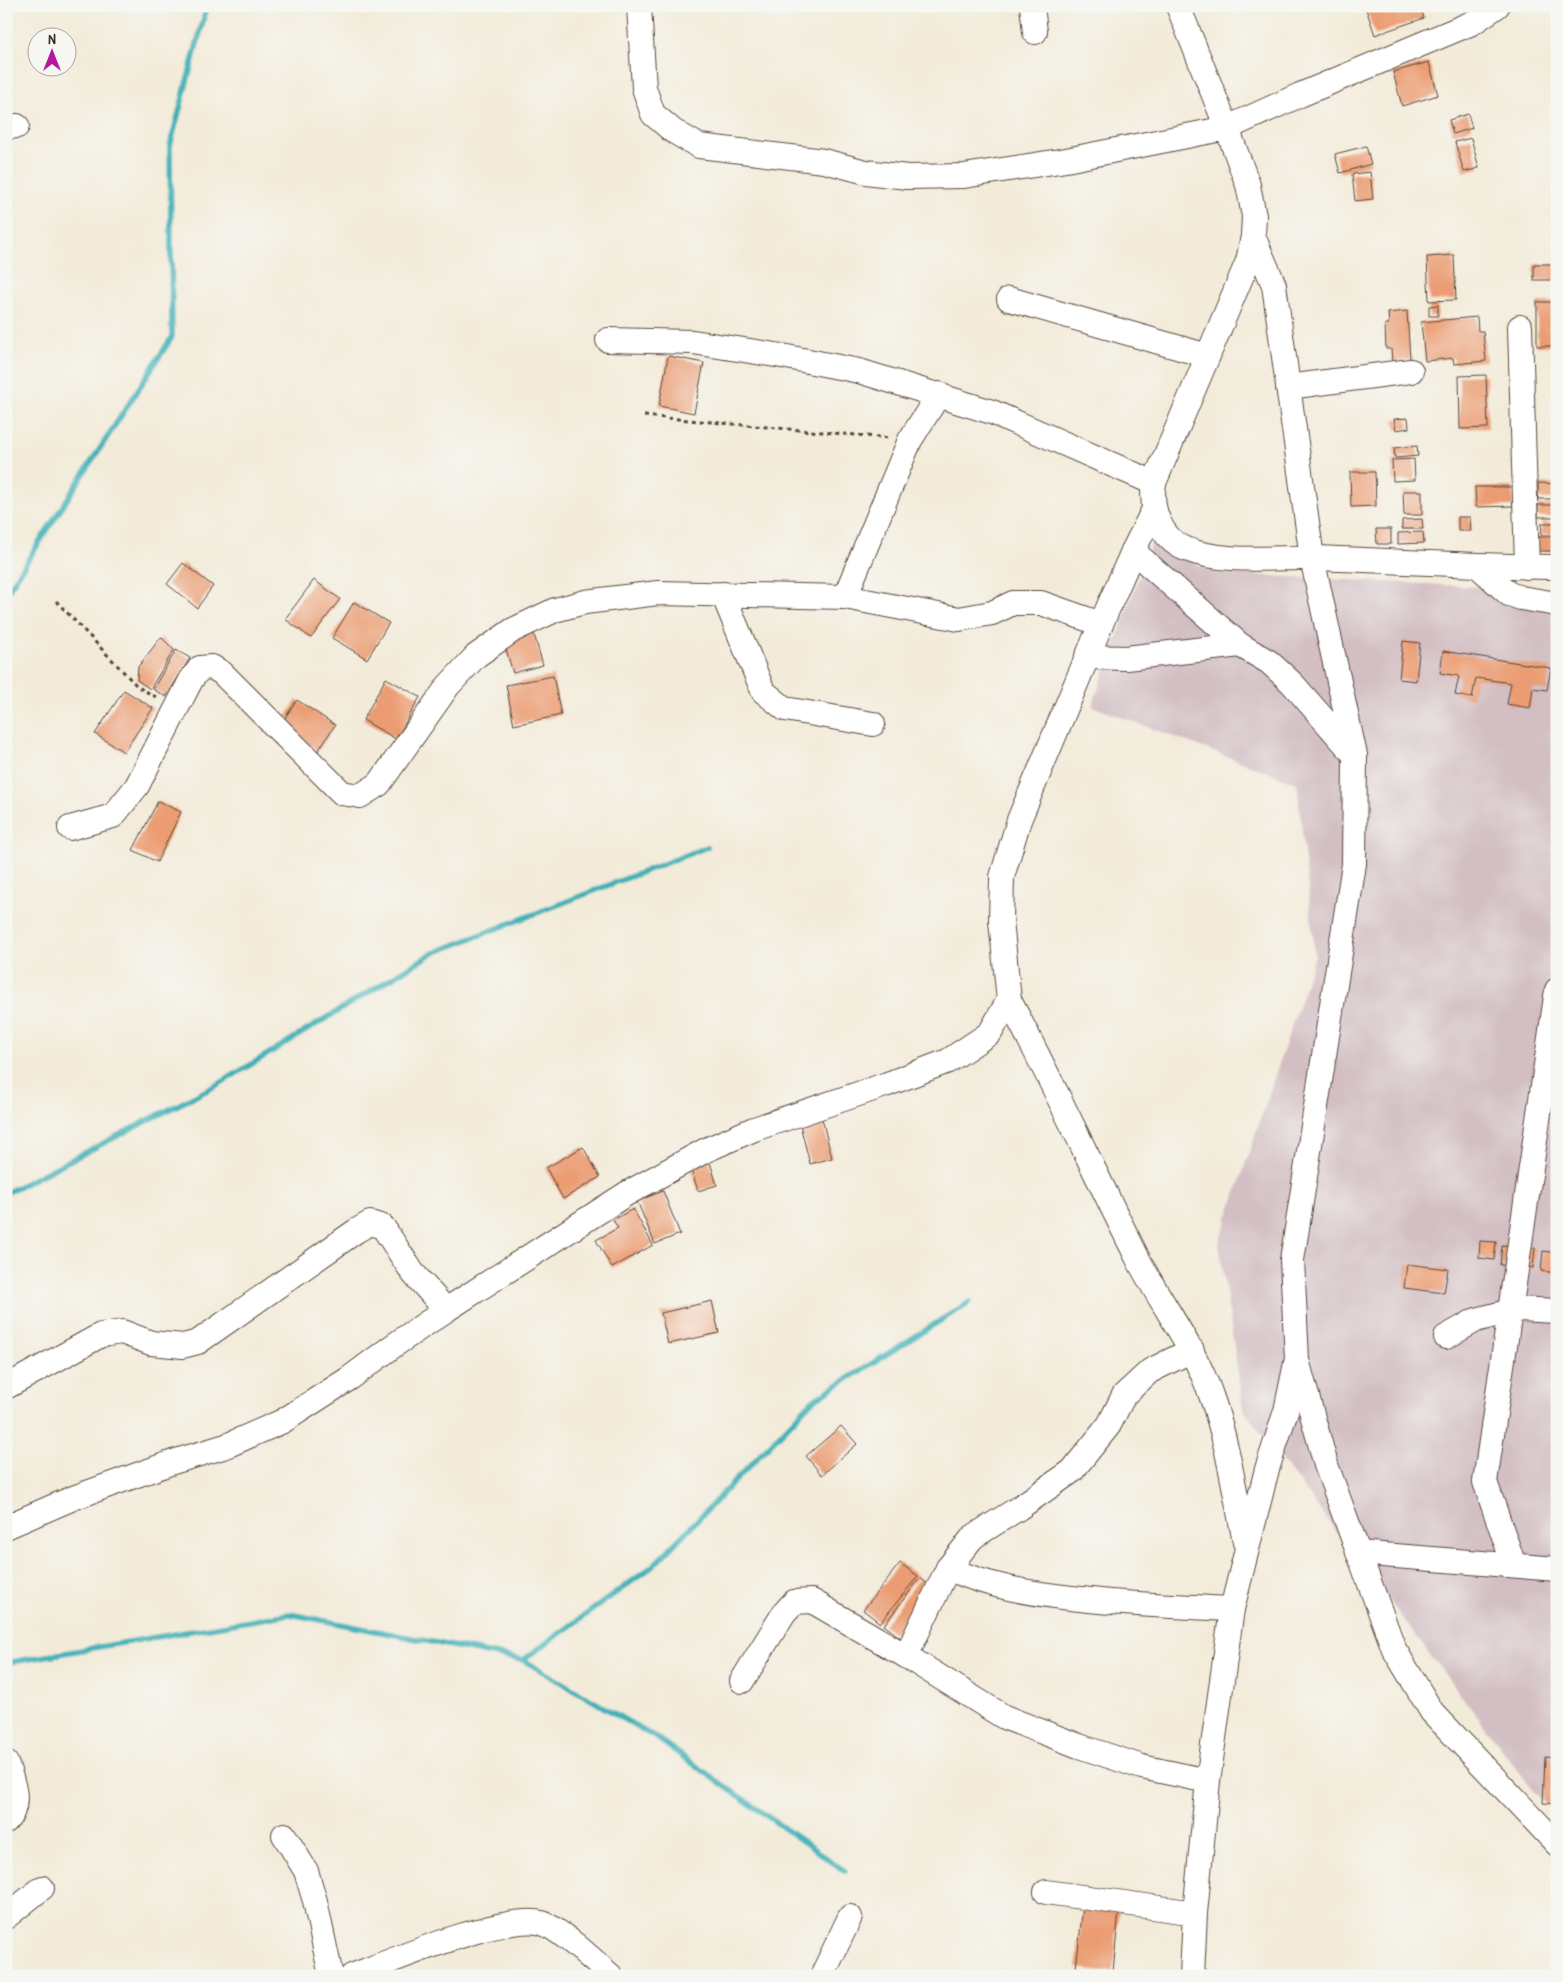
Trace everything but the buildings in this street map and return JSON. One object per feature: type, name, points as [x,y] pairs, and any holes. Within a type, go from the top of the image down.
[{"type":"street","points":[[639,6],[644,88],[653,114],[673,131],[699,146],[824,161],[866,172],[906,177],[964,176],[1066,160],[1227,128],[1472,22],[1496,6]]},
{"type":"street","points":[[1032,6],[1034,32]]},
{"type":"street","points":[[1178,6],[1248,185],[1254,216],[1254,236],[1248,261],[1154,483],[1152,497],[1154,510],[1160,524],[1172,540],[1186,549],[1233,558],[1312,558],[1557,568]]},
{"type":"street","points":[[1254,236],[1274,285],[1312,558],[1355,756],[1354,864],[1292,1260],[1297,1360],[1326,1465],[1394,1648],[1432,1712],[1557,1844]]},
{"type":"street","points":[[1009,299],[1208,356]]},
{"type":"street","points":[[1520,327],[1528,567]]},
{"type":"street","points":[[608,340],[693,342],[782,356],[859,371],[939,394],[992,412],[1154,483]]},
{"type":"street","points":[[1288,387],[1411,371]]},
{"type":"street","points":[[846,597],[910,440],[939,394]]},
{"type":"street","points":[[1154,510],[1133,551],[1018,820],[1002,877],[1001,921],[1009,1000],[1049,1074],[1117,1218],[1154,1289],[1192,1350],[1212,1398],[1228,1459],[1247,1547]]},
{"type":"street","points":[[1133,551],[1240,646],[1269,662],[1292,683],[1355,756]]},
{"type":"street","points":[[1478,565],[1509,594],[1557,604]]},
{"type":"street","points":[[70,828],[113,816],[137,786],[191,680],[200,668],[212,667],[222,673],[342,793],[360,796],[379,784],[448,686],[476,656],[513,630],[554,610],[585,602],[658,593],[846,597],[959,619],[992,613],[1013,603],[1041,602],[1101,624]]},
{"type":"street","points":[[723,594],[763,691],[785,709],[872,724]]},
{"type":"street","points":[[1087,657],[1126,658],[1240,646]]},
{"type":"street","points":[[1514,1565],[1485,1482],[1557,990]]},
{"type":"street","points":[[6,1527],[73,1498],[173,1462],[226,1446],[283,1421],[350,1378],[446,1310],[626,1194],[706,1150],[754,1129],[886,1085],[948,1061],[990,1033],[1009,1000]]},
{"type":"street","points":[[6,1387],[101,1335],[122,1332],[151,1343],[183,1346],[198,1342],[370,1223],[383,1227],[413,1273],[446,1310]]},
{"type":"street","points":[[1446,1337],[1476,1320],[1518,1308],[1557,1311]]},
{"type":"street","points":[[906,1656],[948,1568],[973,1537],[1072,1471],[1109,1424],[1124,1395],[1150,1371],[1192,1350]]},
{"type":"street","points":[[1192,1976],[1195,1913],[1208,1781],[1232,1609],[1267,1469],[1286,1411],[1297,1360]]},
{"type":"street","points":[[1358,1553],[1557,1569]]},
{"type":"street","points":[[948,1568],[970,1579],[1036,1594],[1100,1602],[1232,1609]]},
{"type":"street","points":[[742,1681],[784,1614],[794,1602],[812,1601],[906,1656],[1004,1717],[1079,1746],[1142,1767],[1208,1781]]},
{"type":"street","points":[[6,1763],[16,1798],[12,1815],[6,1821]]},
{"type":"street","points":[[284,1835],[306,1871],[315,1901],[331,1976]]},
{"type":"street","points":[[6,1917],[42,1888]]},
{"type":"street","points":[[1046,1892],[1195,1913]]},
{"type":"street","points":[[822,1976],[850,1917]]},
{"type":"street","points":[[352,1976],[475,1932],[518,1922],[542,1923],[564,1936],[612,1976]]},
{"type":"path","points":[[644,416],[910,440]]},
{"type":"path","points":[[56,601],[138,687],[176,709]]},
{"type":"shaded area","points":[[1152,542],[1214,573],[1557,591],[1557,1807],[1543,1803],[1243,1409],[1219,1243],[1315,956],[1297,783],[1092,706]]},
{"type":"waterway","points":[[6,594],[172,337],[170,146],[207,6]]},
{"type":"waterway","points":[[6,1193],[219,1084],[431,954],[707,847]]},
{"type":"waterway","points":[[6,1663],[290,1614],[523,1660],[653,1566],[812,1401],[970,1302]]},
{"type":"waterway","points":[[523,1660],[658,1739],[845,1871]]}]
